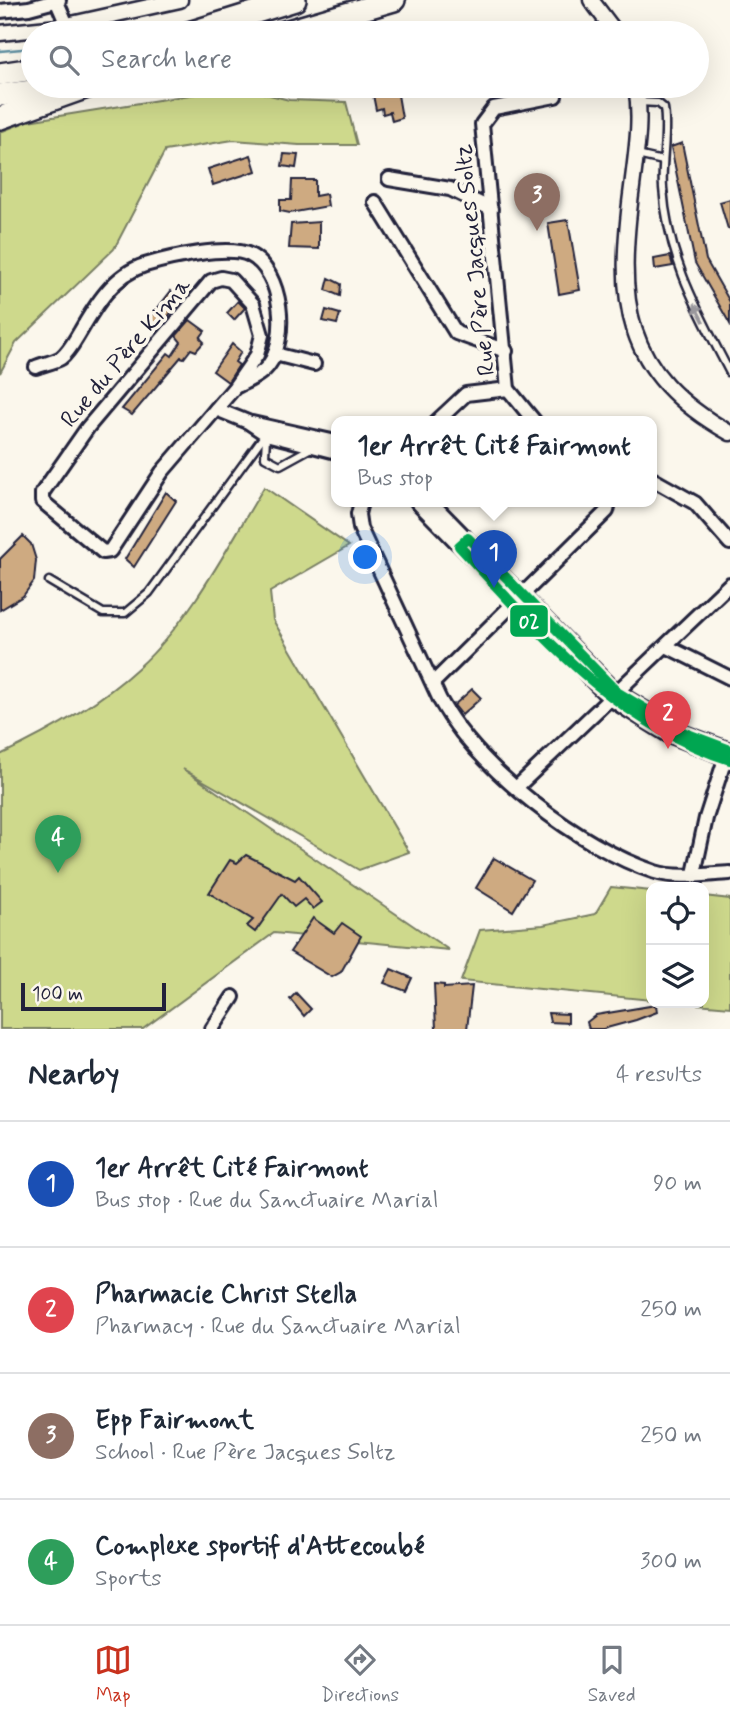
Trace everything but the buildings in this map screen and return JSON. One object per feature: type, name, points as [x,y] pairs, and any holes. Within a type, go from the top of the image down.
[{"type":"highway","points":[[228,21],[295,0]]},
{"type":"highway","points":[[322,21],[394,0]]},
{"type":"highway","points":[[0,74],[21,71]]},
{"type":"highway","points":[[0,95],[21,92]]},
{"type":"highway","points":[[0,118],[56,98]]},
{"type":"street","points":[[85,21],[180,0]]},
{"type":"street","points":[[591,0],[607,21]]},
{"type":"street","points":[[0,11],[58,1],[66,21]]},
{"type":"street","points":[[0,33],[21,30]]},
{"type":"street","name":"Rue Père Jacques Soltz","points":[[530,416],[508,389],[483,122],[494,108],[545,98]]},
{"type":"street","points":[[638,98],[636,155],[625,250],[630,320],[648,361],[671,391],[705,419],[730,433]]},
{"type":"street","points":[[389,179],[450,189],[491,209]]},
{"type":"street","points":[[375,202],[456,333],[506,351]]},
{"type":"street","points":[[36,367],[61,358],[95,306],[123,277],[143,265],[223,251],[250,255],[263,267],[275,289],[281,326],[275,354],[258,374],[234,388]]},
{"type":"street","name":"Rue du Père Kima","points":[[221,278],[231,280],[253,304],[262,335],[257,355],[216,409],[162,472],[110,551],[103,552],[42,501],[42,493],[123,383],[211,281],[221,278]]},
{"type":"street","points":[[275,354],[314,364]]},
{"type":"street","points":[[442,416],[466,394],[508,389]]},
{"type":"street","points":[[216,409],[331,450]]},
{"type":"street","points":[[268,429],[331,441]]},
{"type":"street","points":[[657,482],[695,503],[730,543]]},
{"type":"street","points":[[359,507],[360,527],[450,718],[516,789],[571,829],[656,873],[730,873]]},
{"type":"street","points":[[423,507],[464,542]]},
{"type":"street","points":[[435,507],[519,600],[614,695],[728,756],[706,818],[694,874]]},
{"type":"street","points":[[433,683],[519,600],[532,583],[607,511],[608,507]]},
{"type":"street","points":[[516,789],[730,584]]},
{"type":"street","points":[[666,646],[730,678]]},
{"type":"street","points":[[212,1029],[233,998]]},
{"type":"lane","points":[[638,102],[658,103],[664,108],[663,188],[671,249],[683,281],[730,373]]},
{"type":"lane","points":[[636,155],[663,161]]},
{"type":"lane","points":[[268,429],[265,457],[280,465],[314,446]]},
{"type":"lane","points":[[49,581],[103,613],[125,613],[149,593],[268,429]]},
{"type":"green space","points":[[171,98],[281,98],[346,102],[357,145],[299,145],[233,140],[165,151],[114,249],[16,343],[0,373],[0,132],[28,121]]},
{"type":"green space","points":[[264,487],[349,546],[270,592],[273,620],[409,852],[359,870],[183,769],[449,950],[274,933],[143,1029],[0,1029],[0,755],[55,727],[90,705],[124,680],[158,648],[208,582]]},
{"type":"green space","points":[[611,887],[646,890],[646,1000],[461,981],[480,930],[543,925],[595,914]]},
{"type":"green space","points":[[709,897],[730,899],[730,1007],[709,1005]]},
{"type":"waterway","points":[[0,51],[21,49]]},
{"type":"transit line","name":"02","points":[[730,750],[685,733],[617,692],[468,538],[459,546],[549,642],[614,699],[650,723],[688,743],[730,760]]},
{"type":"place","name":"Epp Fairmont","points":[[537,231]]},
{"type":"place","name":"1er Arrêt Cité Fairmont","points":[[494,588]]},
{"type":"place","name":"Pharmacie Christ Stella","points":[[668,749]]},
{"type":"place","name":"Complexe sportif d'Attecoubé","points":[[58,873]]}]
